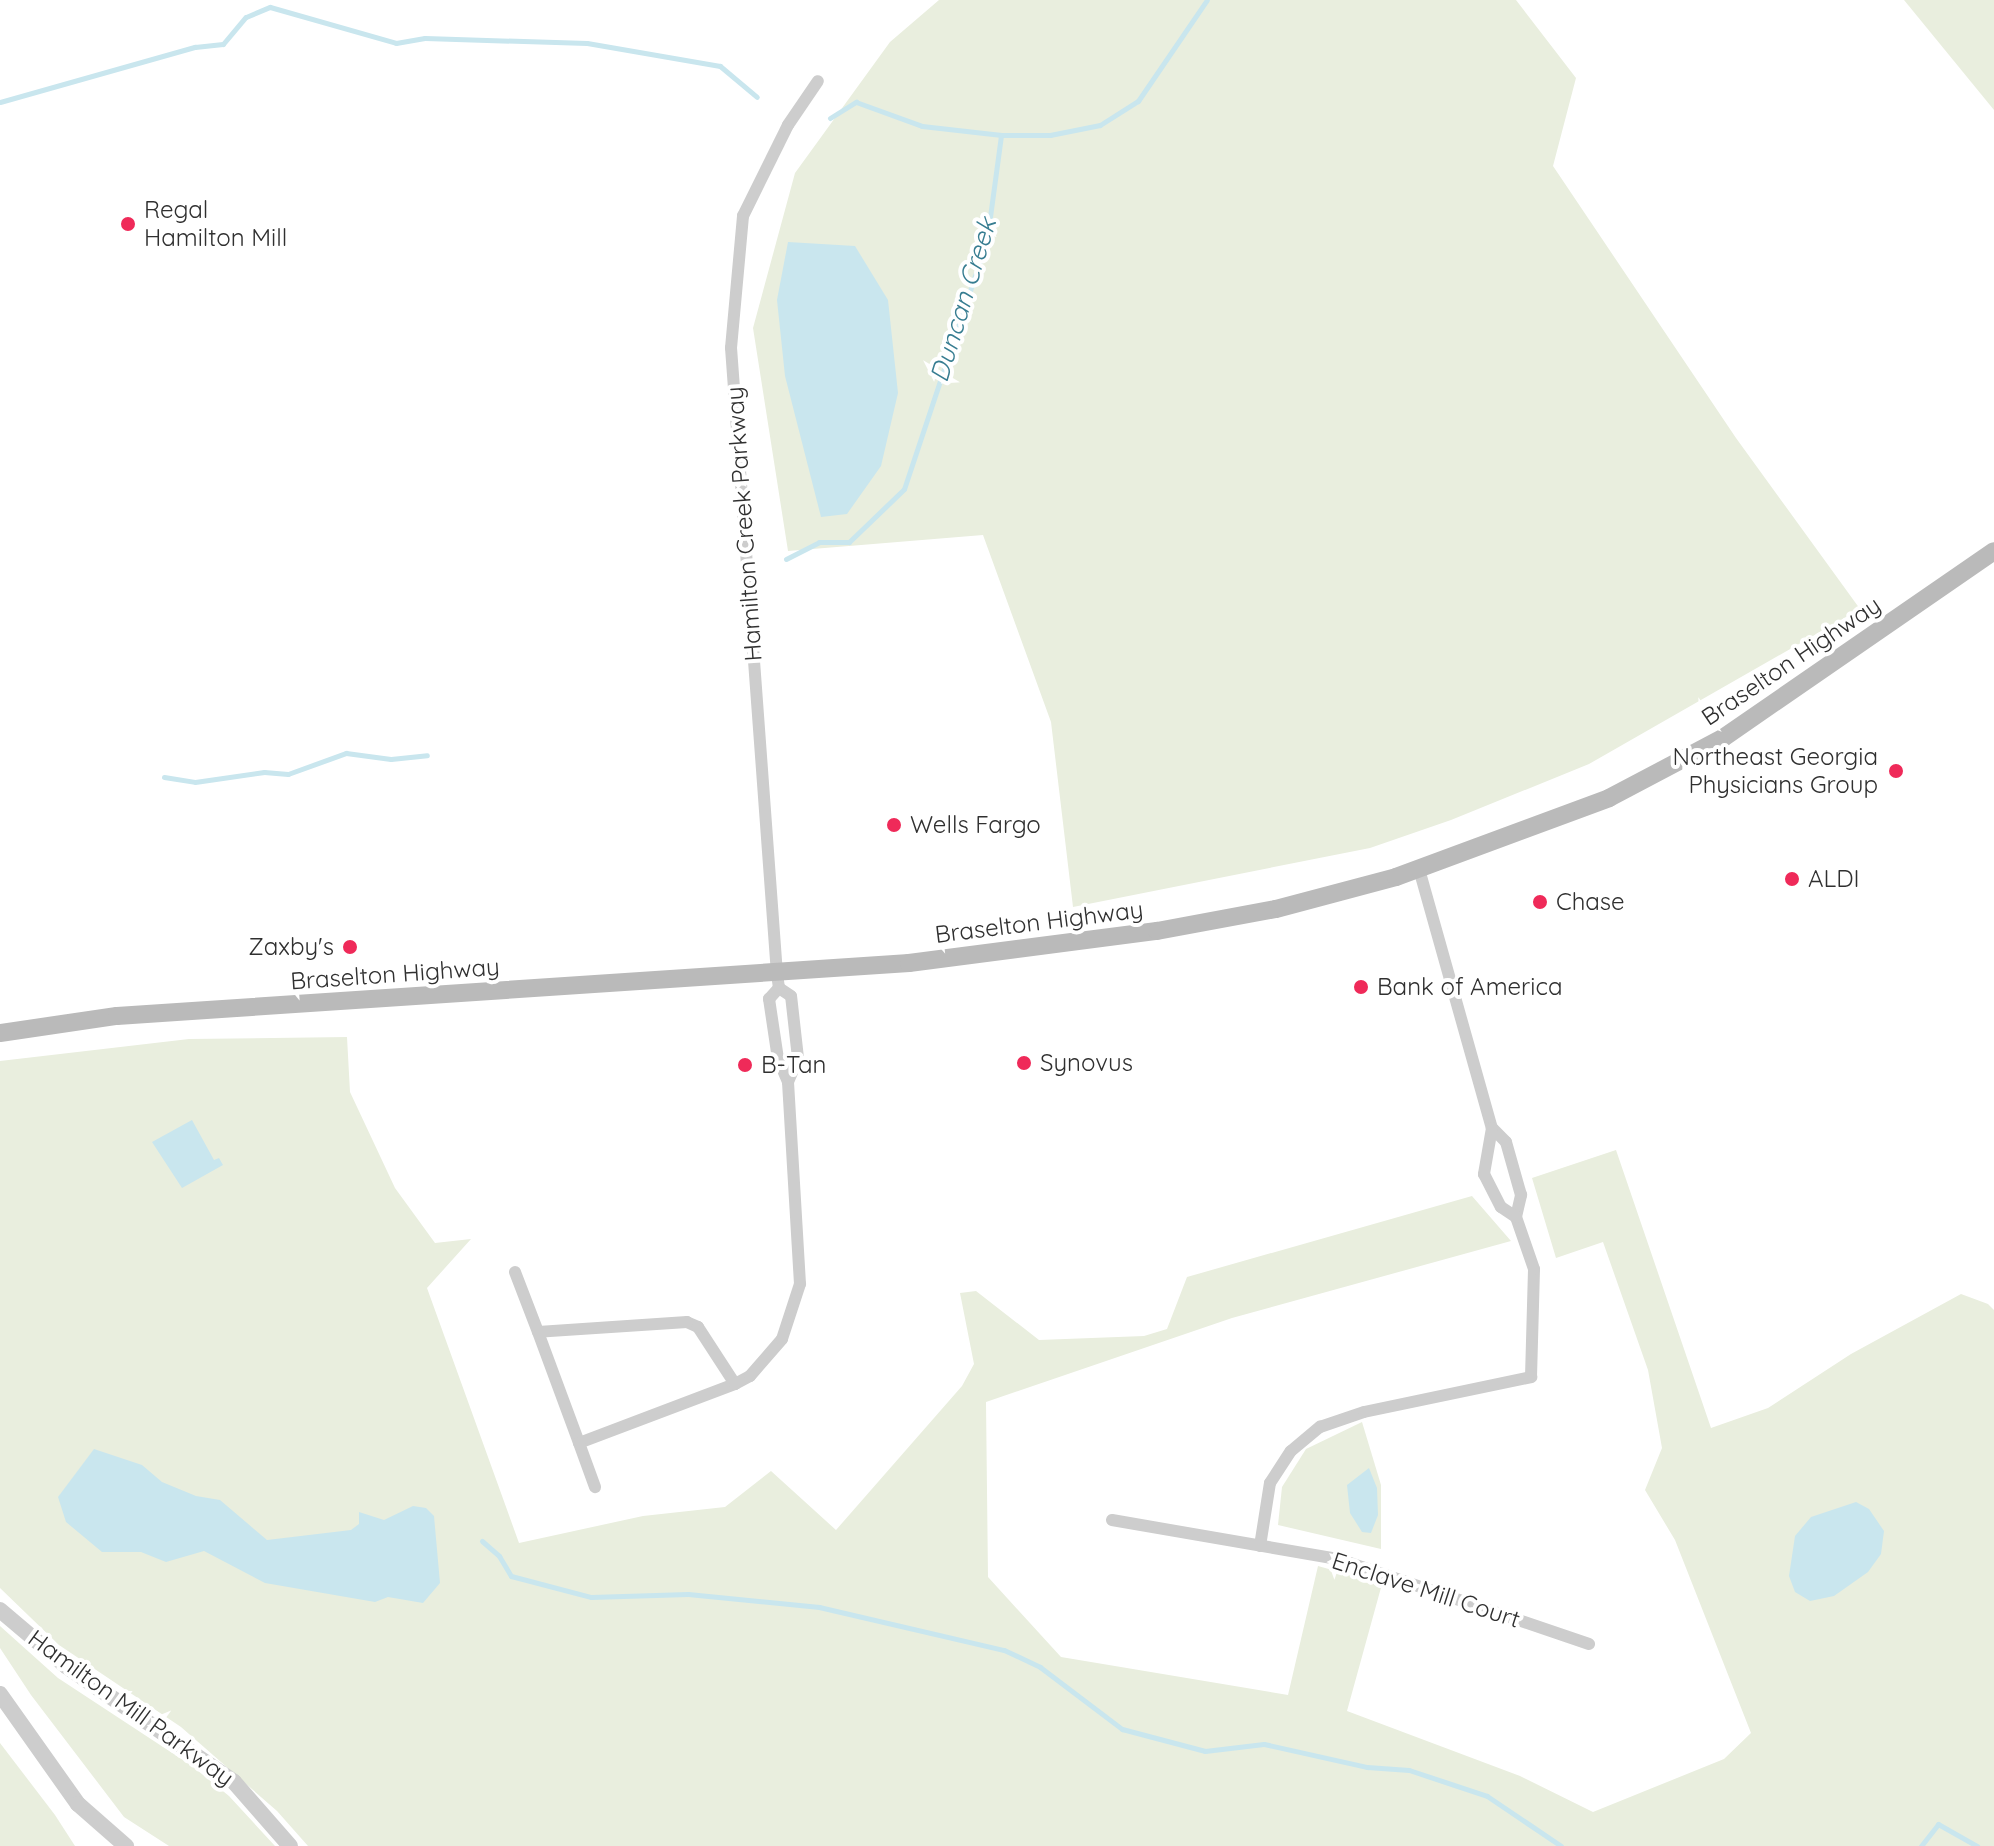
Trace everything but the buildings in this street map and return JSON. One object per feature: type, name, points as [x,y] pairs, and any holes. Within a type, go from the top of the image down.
[{"type":"main road","name":"Braselton Highway","points":[[0,1033],[117,1016],[778,981],[1157,931],[1276,909],[1419,869],[1609,798],[1723,738],[1994,551]]},
{"type":"street","name":"Hamilton Creek Parkway","points":[[579,1443],[750,1376],[782,1339],[800,1284],[788,1082],[778,1059],[769,999],[778,981],[731,348],[743,216],[788,125],[818,81]]},
{"type":"street","points":[[1419,869],[1492,1128],[1484,1174],[1501,1207],[1516,1217]]},
{"type":"street","name":"Hamilton Creek Parkway","points":[[778,981],[791,996],[798,1058],[788,1082]]},
{"type":"street","points":[[1260,1546],[1270,1483],[1291,1451],[1320,1427],[1364,1412],[1531,1377],[1534,1269],[1516,1217],[1521,1195],[1506,1142],[1492,1128]]},
{"type":"street","points":[[515,1272],[595,1487]]},
{"type":"street","points":[[538,1332],[687,1322],[698,1327],[735,1384]]},
{"type":"street","name":"Enclave Mill Court","points":[[1112,1520],[1338,1559],[1589,1644]]},
{"type":"street","name":"Hamilton Mill Parkway","points":[[0,1610],[66,1666],[234,1782],[290,1846]]},
{"type":"street","points":[[0,1694],[78,1804],[126,1846]]},
{"type":"green space","points":[[939,0],[1516,0],[1576,78],[1553,166],[1736,438],[1860,609],[1589,764],[1451,820],[1370,848],[1073,907],[1051,722],[983,535],[788,551],[753,328],[795,173],[890,42]]},
{"type":"green space","points":[[1904,0],[1994,0],[1994,110]]},
{"type":"green space","points":[[347,1037],[350,1092],[395,1188],[435,1243],[471,1239],[427,1288],[519,1543],[643,1516],[725,1507],[771,1471],[836,1530],[962,1386],[974,1364],[960,1293],[976,1291],[1039,1340],[1144,1336],[1167,1329],[1187,1277],[1472,1196],[1511,1241],[1232,1318],[986,1402],[988,1577],[1061,1657],[1288,1695],[1318,1566],[1382,1584],[1347,1711],[1520,1776],[1593,1812],[1724,1759],[1751,1733],[1675,1540],[1645,1490],[1662,1448],[1648,1370],[1603,1242],[1556,1258],[1532,1178],[1616,1150],[1711,1428],[1768,1408],[1851,1354],[1961,1294],[1988,1304],[1994,1310],[1994,1846],[308,1846],[277,1811],[181,1727],[59,1645],[0,1588],[0,1061],[189,1039]]},
{"type":"green space","points":[[1362,1422],[1381,1485],[1381,1549],[1278,1525],[1282,1487],[1306,1449]]},
{"type":"green space","points":[[0,1626],[58,1678],[192,1766],[229,1796],[275,1846],[169,1846],[124,1817],[31,1695],[0,1648]]},
{"type":"green space","points":[[0,1743],[55,1815],[75,1846],[0,1846]]},
{"type":"water","points":[[788,242],[855,246],[888,300],[898,393],[881,466],[847,514],[821,517],[785,376],[777,300]]},
{"type":"water","points":[[192,1120],[214,1160],[219,1158],[223,1165],[182,1188],[152,1142]]},
{"type":"water","points":[[94,1449],[142,1465],[162,1482],[196,1496],[220,1500],[267,1540],[351,1530],[359,1524],[359,1512],[384,1520],[413,1506],[426,1508],[434,1516],[440,1583],[423,1603],[388,1597],[375,1602],[265,1583],[204,1551],[166,1562],[141,1552],[102,1552],[66,1522],[58,1497]]},
{"type":"water","points":[[1369,1468],[1377,1488],[1378,1515],[1371,1533],[1362,1532],[1350,1513],[1347,1485]]},
{"type":"water","points":[[1856,1502],[1869,1509],[1884,1531],[1881,1554],[1868,1572],[1834,1596],[1810,1601],[1795,1592],[1789,1576],[1795,1536],[1811,1517]]},
{"type":"waterway","name":"Duncan Creek","points":[[830,118],[856,102],[922,126],[1001,135],[1050,135],[1100,125],[1138,101],[1207,0]]},
{"type":"waterway","points":[[0,102],[195,47],[223,44],[246,17],[270,7],[396,43],[425,38],[587,43],[720,66],[757,97]]},
{"type":"waterway","name":"Duncan Creek","points":[[786,559],[819,542],[849,542],[904,489],[987,239],[1001,135]]},
{"type":"waterway","name":"Duncan Creek","points":[[164,777],[195,782],[264,772],[288,774],[346,753],[391,759],[427,755]]},
{"type":"waterway","points":[[482,1541],[499,1556],[511,1576],[591,1597],[688,1594],[819,1607],[1004,1650],[1040,1667],[1122,1729],[1205,1751],[1264,1744],[1367,1767],[1409,1770],[1487,1796],[1561,1846]]},
{"type":"waterway","points":[[1921,1846],[1938,1824],[1977,1846]]},
{"type":"place","name":"Regal Hamilton Mill","points":[[128,224]]},
{"type":"place","name":"Northeast Georgia Physicians Group","points":[[1896,771]]},
{"type":"place","name":"Wells Fargo","points":[[894,825]]},
{"type":"place","name":"ALDI","points":[[1792,879]]},
{"type":"place","name":"Chase","points":[[1540,902]]},
{"type":"place","name":"Zaxby's","points":[[350,947]]},
{"type":"place","name":"Bank of America","points":[[1361,987]]},
{"type":"place","name":"Synovus","points":[[1024,1063]]},
{"type":"place","name":"B-Tan","points":[[745,1065]]}]
